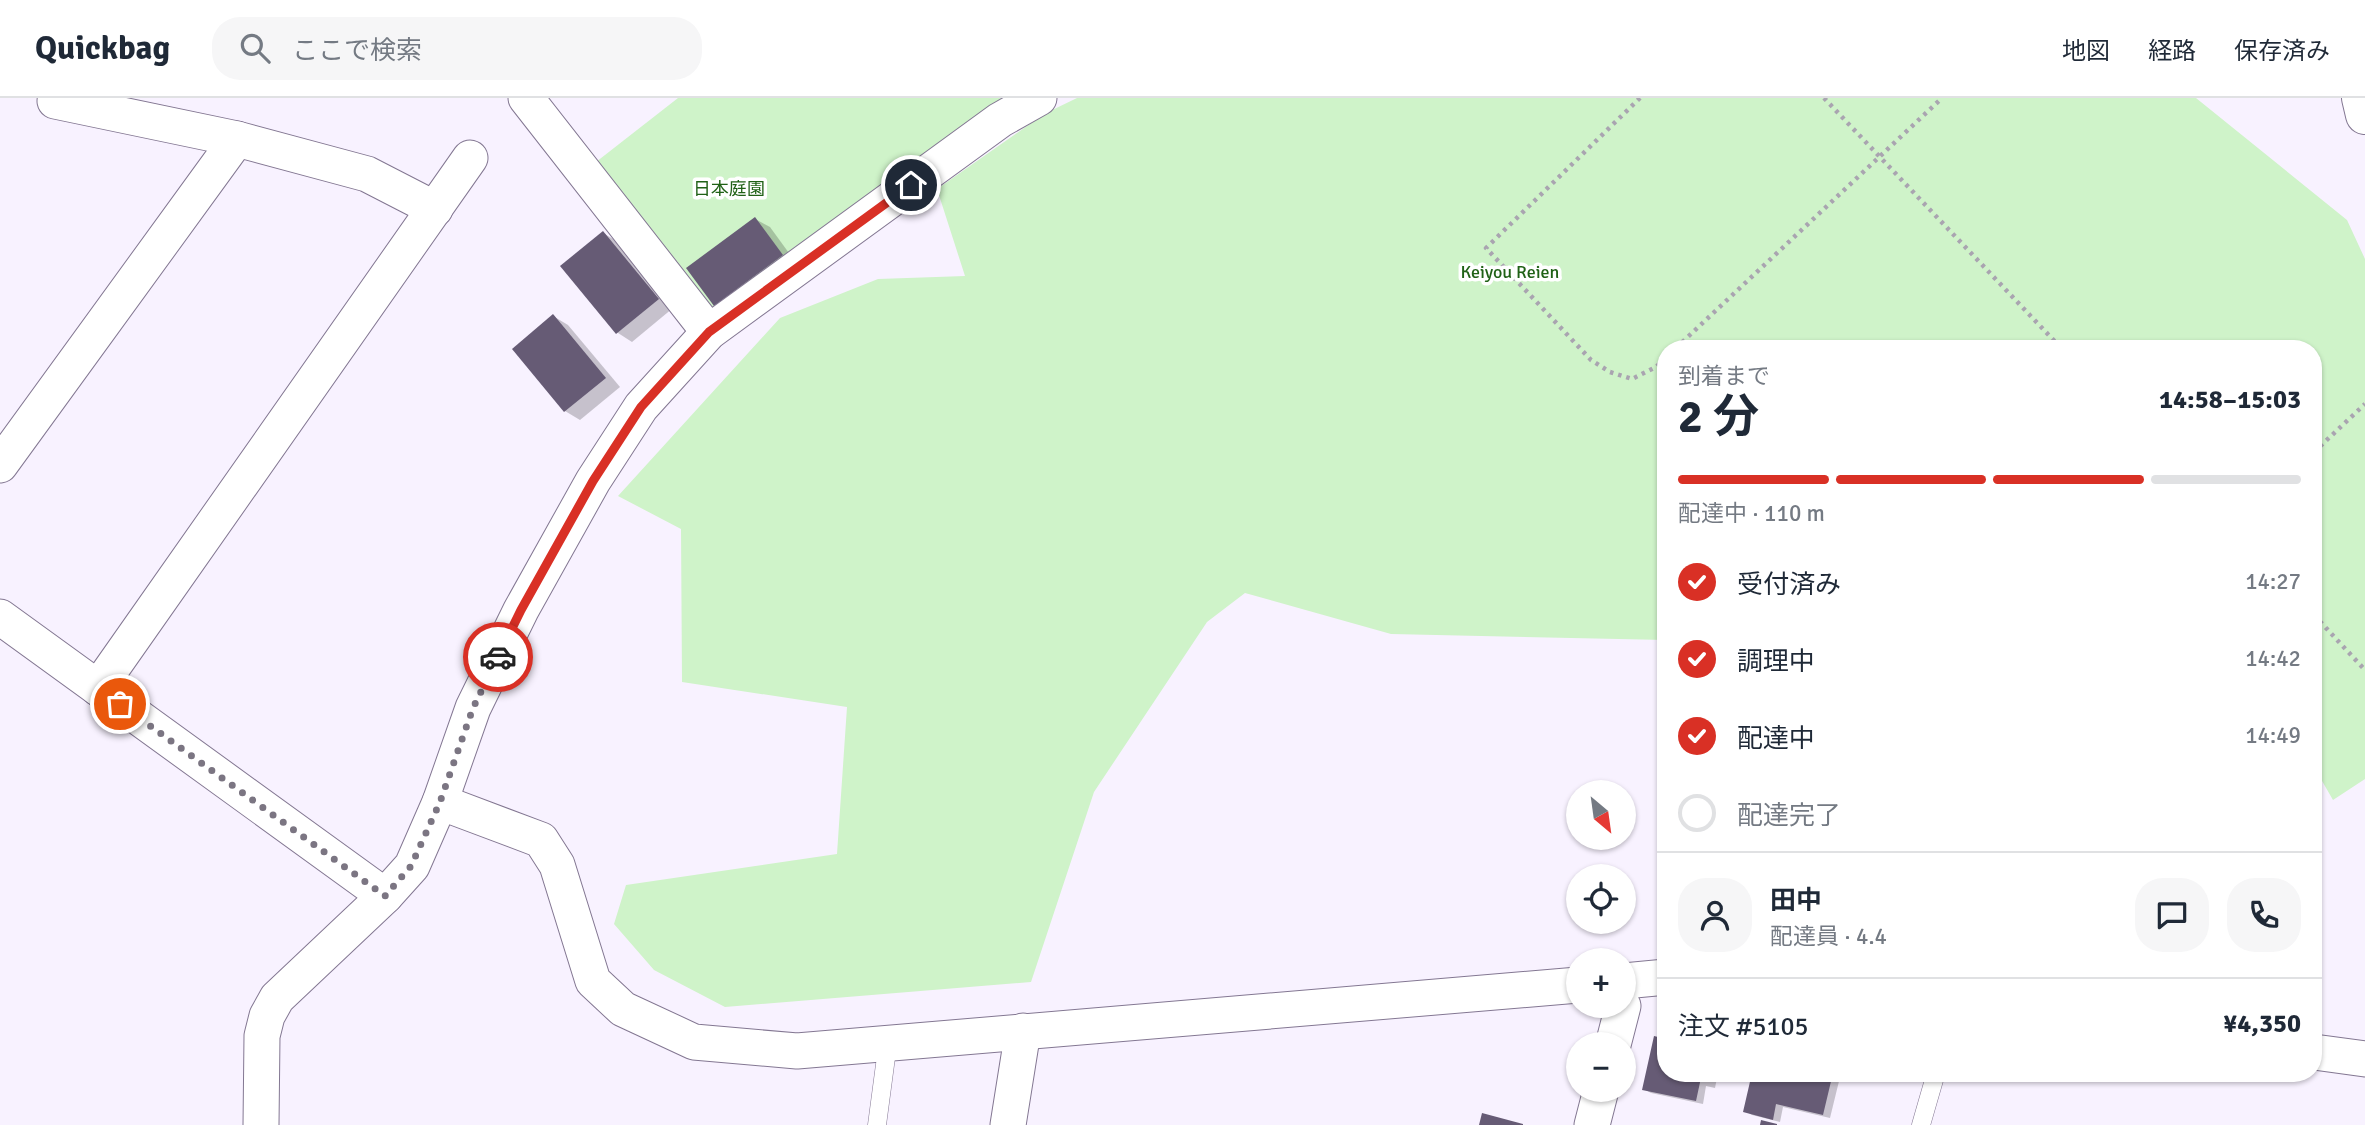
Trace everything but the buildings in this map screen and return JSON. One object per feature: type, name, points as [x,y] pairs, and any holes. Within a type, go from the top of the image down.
[{"type":"street","points":[[526,98],[709,332]]},
{"type":"street","points":[[261,1125],[262,1036],[267,1016],[277,998],[385,896],[411,866],[440,802],[473,708],[521,610],[593,481],[641,407],[709,332],[1000,120],[1040,98]]},
{"type":"street","points":[[2361,98],[2365,115]]},
{"type":"street","points":[[55,101],[237,139],[367,174],[435,209]]},
{"type":"street","points":[[0,465],[237,139]]},
{"type":"street","points":[[98,688],[470,158]]},
{"type":"street","points":[[0,617],[385,896]]},
{"type":"street","points":[[440,802],[541,840],[557,865],[593,981],[623,1009],[694,1042],[797,1051],[1566,986]]},
{"type":"street","points":[[1636,988],[1657,980]]},
{"type":"street","points":[[1008,1125],[1023,1031]]},
{"type":"street","points":[[2322,1053],[2365,1059]]},
{"type":"street","points":[[1592,1125],[1598,1102]]},
{"type":"lane","points":[[877,1125],[888,1042]]},
{"type":"lane","points":[[1921,1125],[1933,1082]]},
{"type":"path","points":[[1640,98],[1486,248],[1591,360],[1610,372],[1632,379],[1657,366]]},
{"type":"path","points":[[1824,98],[2053,340]]},
{"type":"path","points":[[1685,340],[1942,98]]},
{"type":"path","points":[[2322,444],[2365,404]]},
{"type":"path","points":[[2322,624],[2365,670]]},
{"type":"green space","name":"日本庭園","points":[[678,98],[1008,98],[709,316],[596,162]]},
{"type":"green space","name":"Keiyou Reien","points":[[1077,98],[2196,98],[2347,220],[2365,259],[2365,779],[2333,800],[2322,781],[2322,340],[1657,340],[1657,640],[1391,634],[1245,593],[1207,622],[1094,792],[1031,982],[725,1007],[654,970],[614,924],[626,885],[837,854],[847,707],[682,682],[681,529],[618,496],[780,318],[878,279],[965,276],[937,189],[1044,114]]},
{"type":"way so far","points":[[120,704],[385,896],[411,866],[440,802],[473,708],[498,657]]},
{"type":"route","points":[[498,657],[593,481],[641,407],[709,332],[911,185]]}]
